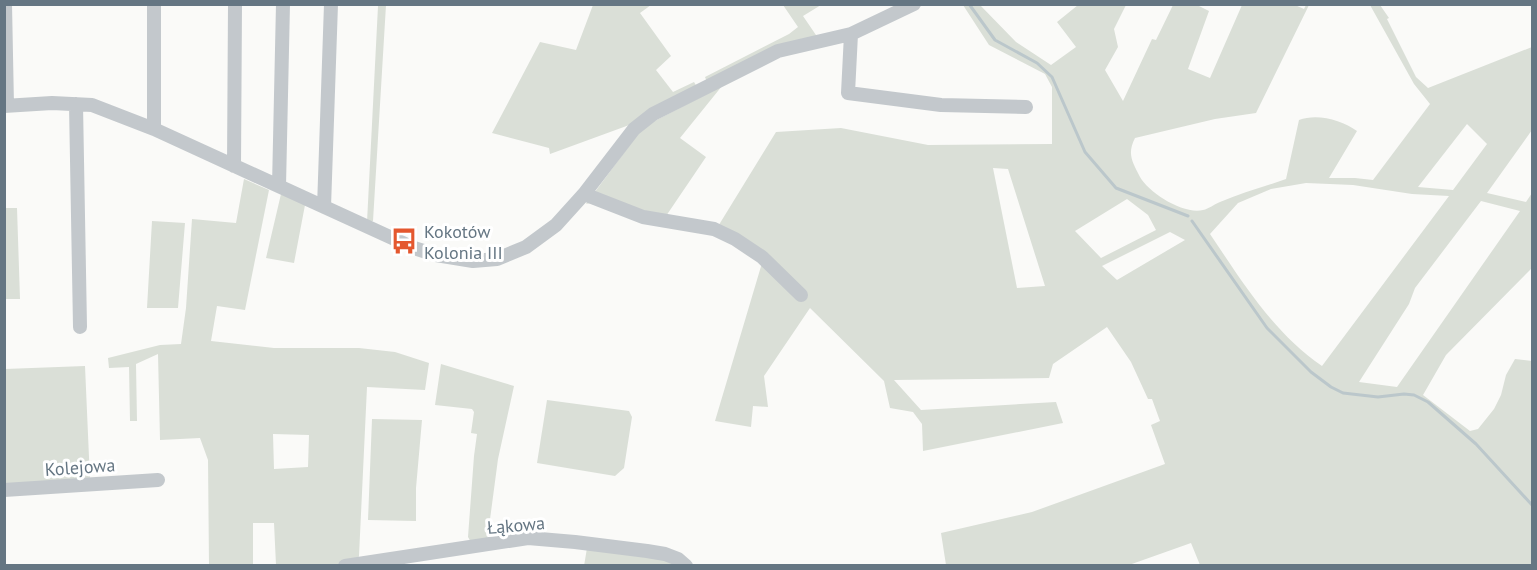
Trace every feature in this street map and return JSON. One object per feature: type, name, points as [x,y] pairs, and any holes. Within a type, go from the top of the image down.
[{"type":"street","points":[[5,4],[6,106],[92,105],[154,129],[391,238],[436,255],[460,260],[487,260],[509,255],[534,242],[556,225],[584,194],[634,129],[653,114],[778,51],[851,34],[915,4]]},
{"type":"street","points":[[154,4],[154,129]]},
{"type":"street","points":[[234,166],[235,4]]},
{"type":"street","points":[[279,186],[283,4]]},
{"type":"street","points":[[324,207],[330,4]]},
{"type":"street","points":[[851,34],[848,93],[941,105],[1026,106]]},
{"type":"street","points":[[76,104],[80,327]]},
{"type":"street","points":[[584,194],[644,217],[714,229],[735,239],[762,257],[801,295]]},
{"type":"street","name":"Kolejowa","points":[[4,490],[158,480]]},
{"type":"street","name":"Łąkowa","points":[[345,566],[528,538],[665,554],[678,559],[686,566]]},
{"type":"shaded area","points":[[336,4],[386,5],[373,221],[367,222],[378,6],[336,6]]},
{"type":"shaded area","points":[[593,5],[651,5],[640,13],[671,56],[656,70],[673,92],[694,82],[697,87],[632,124],[550,154],[549,148],[492,133],[540,42],[576,50]]},
{"type":"shaded area","points":[[783,5],[821,5],[803,16],[818,38],[707,82],[705,77],[789,34],[798,27]]},
{"type":"shaded area","points":[[963,5],[980,5],[1016,42],[1051,65],[1076,47],[1057,22],[1078,5],[1126,5],[1114,29],[1118,47],[1105,70],[1123,101],[1152,39],[1156,40],[1173,5],[1197,5],[1209,11],[1188,69],[1210,78],[1242,5],[1295,5],[1304,9],[1306,5],[1309,5],[1256,113],[1215,119],[1135,138],[1131,149],[1132,158],[1140,177],[1159,196],[1177,206],[1195,211],[1286,179],[1299,120],[1306,118],[1329,119],[1357,131],[1329,178],[1373,180],[1430,104],[1414,84],[1370,5],[1380,5],[1389,18],[1387,19],[1416,77],[1428,88],[1532,47],[1532,130],[1487,193],[1526,202],[1532,193],[1532,268],[1446,355],[1423,395],[1470,431],[1478,429],[1494,409],[1501,395],[1506,375],[1515,359],[1532,361],[1532,565],[1200,565],[1191,543],[1129,565],[946,565],[941,533],[1032,512],[1165,464],[1151,425],[1160,421],[1152,399],[1148,399],[1131,362],[1107,327],[1053,364],[1049,378],[894,380],[921,410],[1056,402],[1063,423],[923,451],[922,424],[913,412],[890,408],[884,381],[810,308],[764,376],[768,407],[753,406],[751,427],[715,421],[762,263],[722,238],[591,203],[586,204],[643,127],[722,86],[680,138],[706,157],[664,219],[717,228],[776,132],[841,128],[928,145],[1052,144],[1052,87],[1045,74],[989,45]],"holes":[[[1467,124],[1487,144],[1453,190],[1418,187]],[[993,168],[1008,169],[1045,286],[1017,288]],[[1306,183],[1353,185],[1412,194],[1449,196],[1322,366],[1288,338],[1260,306],[1210,234],[1238,203],[1271,189]],[[1127,199],[1148,215],[1156,230],[1101,258],[1075,231]],[[1481,201],[1520,211],[1397,387],[1359,382],[1409,304],[1415,288]],[[1170,232],[1185,240],[1117,280],[1102,266]]]},
{"type":"shaded area","points":[[244,179],[269,190],[245,310],[217,306],[211,341],[274,348],[359,348],[395,352],[429,363],[425,390],[367,387],[357,561],[325,566],[276,565],[274,523],[253,523],[253,565],[209,565],[208,460],[200,438],[160,440],[158,354],[136,364],[137,421],[130,421],[129,367],[109,368],[108,358],[160,345],[181,344],[186,308],[192,219],[236,223]],"holes":[[[273,434],[309,435],[308,467],[274,469]]]},
{"type":"shaded area","points":[[281,194],[305,205],[294,263],[266,258]]},
{"type":"shaded area","points":[[5,208],[17,208],[20,299],[5,299]]},
{"type":"shaded area","points":[[152,221],[185,223],[178,308],[147,308]]},
{"type":"shaded area","points":[[441,364],[514,386],[498,459],[487,542],[472,544],[468,537],[477,434],[471,433],[474,412],[472,409],[435,405]]},
{"type":"shaded area","points":[[85,366],[90,480],[5,485],[5,369]]},
{"type":"shaded area","points":[[547,400],[629,411],[632,417],[624,468],[615,476],[537,463]]},
{"type":"shaded area","points":[[372,419],[422,420],[416,488],[416,521],[368,520]]},
{"type":"shaded area","points":[[587,548],[667,559],[681,566],[584,566]]},
{"type":"waterway","points":[[969,4],[995,40],[1037,63],[1052,77],[1085,152],[1116,188],[1188,216]]},
{"type":"waterway","points":[[1192,221],[1267,328],[1311,372],[1343,393],[1378,397],[1414,395],[1428,402],[1476,444],[1532,505]]},
{"type":"place","name":"Kokotów Kolonia III","points":[[404,241]]}]
